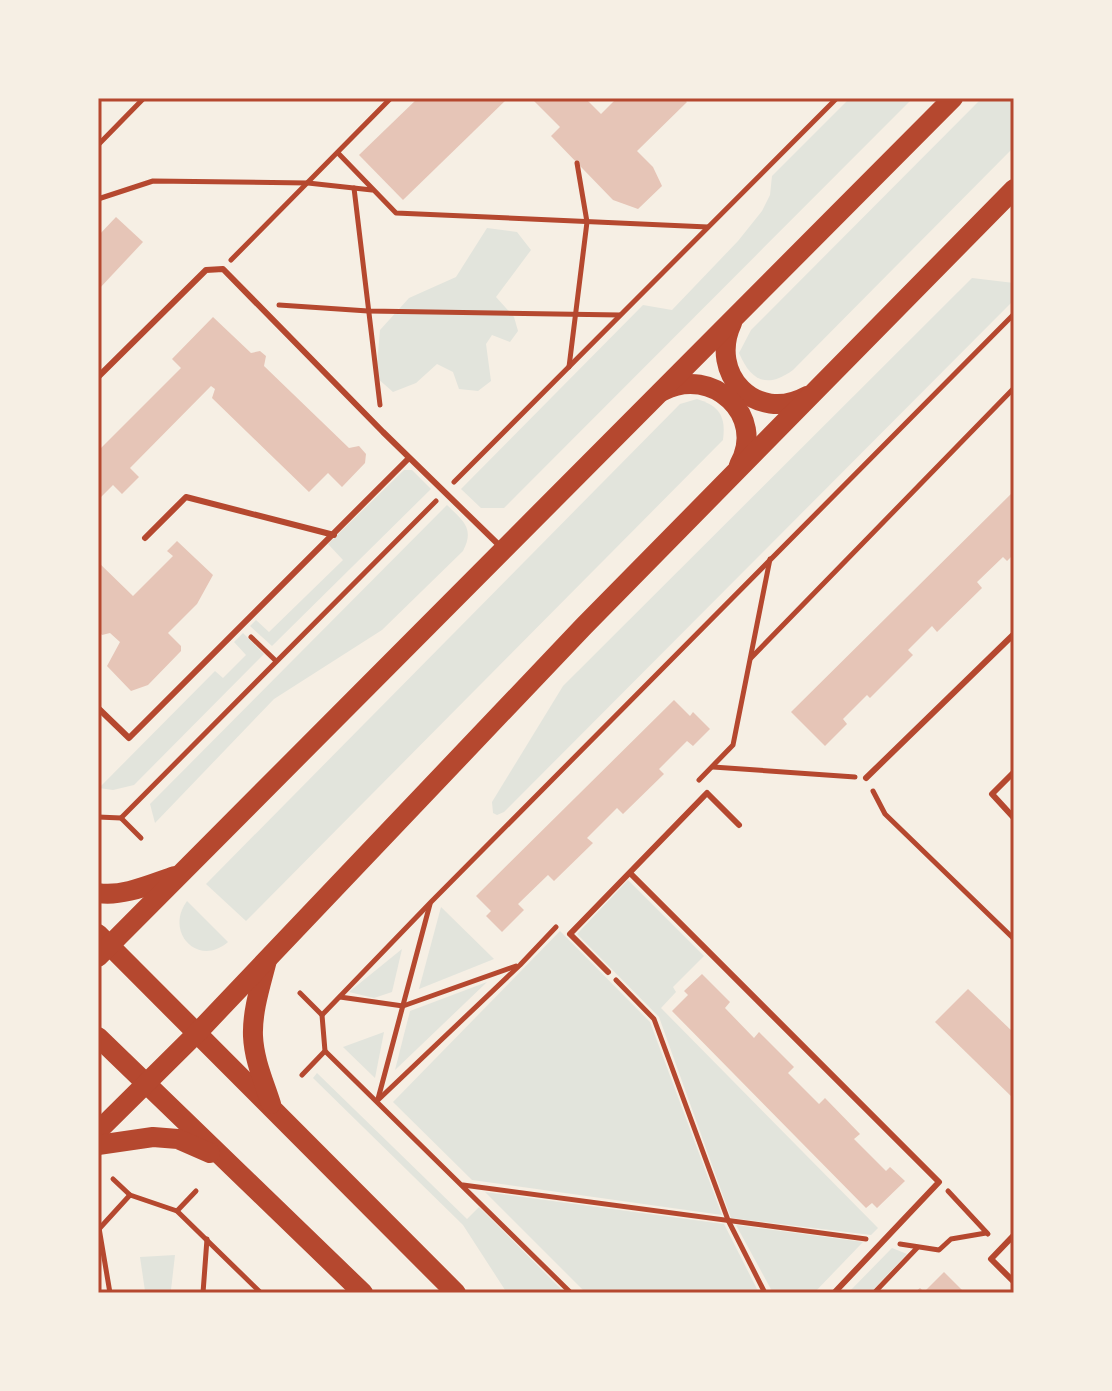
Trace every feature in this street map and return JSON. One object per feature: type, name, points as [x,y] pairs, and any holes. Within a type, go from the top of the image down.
[{"type":"main road","points":[[456,1293],[198,1032],[102,946],[179,875],[953,98]]},
{"type":"main road","points":[[98,1131],[198,1032],[573,638],[1014,189]]},
{"type":"main road","points":[[739,313],[731,324],[724,349],[730,375],[738,386],[747,394],[769,403],[794,402],[815,390]]},
{"type":"main road","points":[[659,393],[694,383],[718,390],[728,397],[737,407],[746,433],[742,460],[735,472]]},
{"type":"main road","points":[[98,893],[109,895],[136,889],[179,875]]},
{"type":"main road","points":[[267,960],[256,1005],[253,1035],[258,1065],[272,1108]]},
{"type":"main road","points":[[98,1037],[363,1293]]},
{"type":"main road","points":[[98,1145],[153,1137],[178,1139],[225,1159]]},
{"type":"lane","points":[[98,377],[206,270],[223,269],[409,458],[504,549]]},
{"type":"lane","points":[[98,708],[129,738],[409,458]]},
{"type":"lane","points":[[145,538],[186,497],[334,535]]},
{"type":"lane","points":[[866,778],[1014,634]]},
{"type":"lane","points":[[1014,772],[992,794],[1014,818]]},
{"type":"lane","points":[[608,972],[570,934],[707,793],[739,825]]},
{"type":"lane","points":[[630,873],[939,1182],[834,1293]]},
{"type":"lane","points":[[1014,1235],[991,1259],[1014,1282]]},
{"type":"path","points":[[98,145],[144,98]]},
{"type":"path","points":[[223,269],[391,98]]},
{"type":"path","points":[[121,818],[837,98]]},
{"type":"path","points":[[338,153],[396,213],[709,227]]},
{"type":"path","points":[[569,368],[587,222],[577,163]]},
{"type":"path","points":[[98,199],[153,181],[308,183],[373,190]]},
{"type":"path","points":[[354,188],[383,432]]},
{"type":"path","points":[[257,304],[368,311],[621,315]]},
{"type":"path","points":[[322,1015],[1014,314]]},
{"type":"path","points":[[751,658],[1014,388]]},
{"type":"path","points":[[733,745],[771,558]]},
{"type":"path","points":[[256,642],[276,661]]},
{"type":"path","points":[[712,767],[866,778],[885,814],[1014,939]]},
{"type":"path","points":[[98,817],[121,818],[141,838]]},
{"type":"path","points":[[378,1100],[431,902]]},
{"type":"path","points":[[340,997],[403,1006],[520,965]]},
{"type":"path","points":[[608,972],[654,1019],[728,1220],[765,1293]]},
{"type":"path","points":[[300,993],[322,1015],[325,1051],[571,1293]]},
{"type":"path","points":[[302,1075],[325,1051]]},
{"type":"path","points":[[113,1179],[130,1195],[177,1211],[261,1293]]},
{"type":"path","points":[[939,1182],[1001,1248]]},
{"type":"path","points":[[463,1185],[885,1241]]},
{"type":"path","points":[[177,1211],[196,1191]]},
{"type":"path","points":[[110,1293],[99,1229],[130,1195]]},
{"type":"path","points":[[876,1293],[917,1247],[939,1250],[951,1239],[986,1233]]},
{"type":"path","points":[[203,1293],[207,1239]]},
{"type":"shaded area","points":[[850,98],[913,98],[504,508],[481,508],[461,489],[643,305],[672,310],[738,241],[762,211],[770,195],[772,176]]},
{"type":"shaded area","points":[[982,98],[1014,98],[1014,147],[793,370],[775,379],[755,376],[739,353],[751,330]]},
{"type":"shaded area","points":[[487,228],[517,232],[531,250],[496,297],[514,317],[518,331],[510,342],[492,335],[486,344],[491,381],[478,391],[459,389],[453,372],[437,364],[416,383],[393,392],[376,377],[380,330],[409,298],[456,277]]},
{"type":"shaded area","points":[[972,278],[1014,283],[1014,300],[504,812],[493,813],[492,802],[563,686]]},
{"type":"shaded area","points":[[697,399],[711,405],[720,414],[723,440],[246,921],[206,884],[680,404]]},
{"type":"shaded area","points":[[404,470],[412,470],[431,489],[272,646],[250,626],[256,620],[269,632],[343,560],[328,544]]},
{"type":"shaded area","points":[[447,505],[466,525],[468,536],[463,551],[382,630],[274,699],[155,823],[150,804]]},
{"type":"shaded area","points":[[243,633],[264,654],[134,785],[113,790],[99,788],[215,671],[223,678],[246,655],[234,642]]},
{"type":"shaded area","points":[[628,880],[704,956],[673,987],[676,992],[661,1008],[878,1228],[871,1235],[731,1218],[659,1017],[577,934]]},
{"type":"shaded area","points":[[187,901],[228,942],[206,951],[188,943],[179,924]]},
{"type":"shaded area","points":[[441,907],[494,959],[419,989]]},
{"type":"shaded area","points":[[560,931],[650,1022],[722,1215],[472,1180],[393,1102]]},
{"type":"shaded area","points":[[402,949],[392,992],[374,998],[349,992]]},
{"type":"shaded area","points":[[487,982],[395,1070],[410,1011]]},
{"type":"shaded area","points":[[384,1032],[375,1078],[343,1047]]},
{"type":"shaded area","points":[[317,1073],[467,1219],[479,1207],[565,1293],[507,1293],[463,1225],[313,1078]]},
{"type":"shaded area","points":[[485,1192],[724,1224],[759,1293],[586,1293]]},
{"type":"shaded area","points":[[736,1225],[863,1242],[814,1293],[773,1293]]},
{"type":"shaded area","points":[[892,1248],[907,1254],[870,1293],[848,1293]]},
{"type":"shaded area","points":[[175,1255],[171,1290],[145,1291],[140,1257]]},
{"type":"building","points":[[418,98],[508,98],[403,200],[359,155]]},
{"type":"building","points":[[531,98],[585,98],[601,114],[617,98],[683,98],[687,102],[637,151],[653,167],[662,186],[638,209],[613,200],[551,136],[560,127]]},
{"type":"building","points":[[116,217],[143,242],[98,290],[98,236]]},
{"type":"building","points":[[213,317],[251,353],[260,351],[266,356],[264,366],[349,448],[359,446],[366,454],[365,463],[342,487],[328,473],[309,492],[212,398],[215,389],[211,386],[130,468],[139,477],[122,494],[113,485],[98,500],[98,451],[181,368],[172,359]]},
{"type":"building","points":[[1014,491],[1014,554],[1007,561],[1003,557],[977,582],[982,588],[937,632],[932,626],[908,650],[913,655],[870,698],[867,695],[843,719],[847,724],[825,746],[791,712]]},
{"type":"building","points":[[177,541],[213,575],[197,604],[168,633],[181,646],[181,651],[148,685],[131,691],[107,666],[120,642],[110,633],[102,635],[98,631],[98,562],[133,596],[173,556],[167,551]]},
{"type":"building","points":[[674,700],[690,716],[693,712],[710,729],[693,746],[687,741],[659,769],[664,774],[623,814],[617,808],[587,838],[593,843],[554,881],[548,875],[518,904],[524,910],[502,932],[486,916],[491,911],[476,896]]},
{"type":"building","points":[[702,974],[730,1002],[725,1008],[754,1038],[759,1032],[794,1067],[788,1073],[819,1104],[825,1098],[860,1134],[854,1139],[886,1171],[890,1167],[905,1181],[877,1208],[872,1203],[866,1208],[672,1011],[688,995],[684,991]]},
{"type":"building","points":[[968,989],[1014,1033],[1014,1099],[935,1022]]},
{"type":"building","points":[[944,1272],[965,1293],[914,1293],[920,1288],[924,1292]]}]
